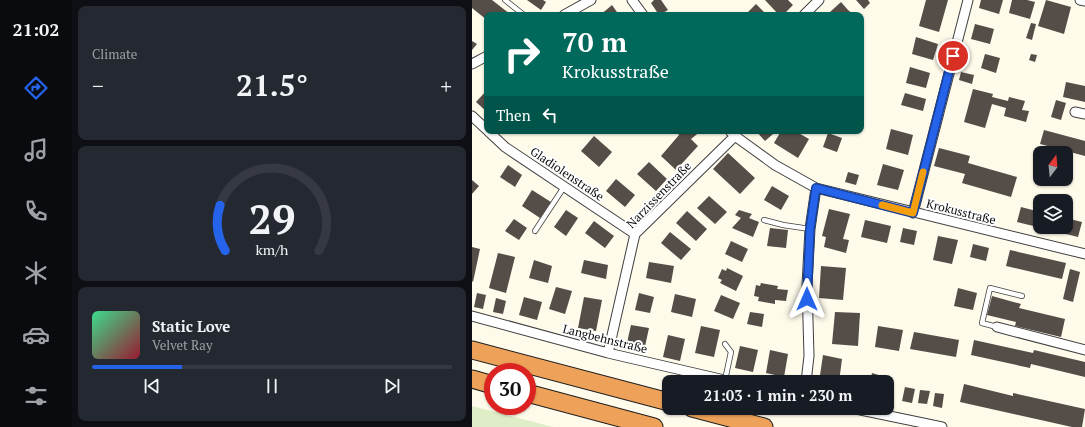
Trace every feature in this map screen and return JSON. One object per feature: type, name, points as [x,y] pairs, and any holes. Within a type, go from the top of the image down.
[{"type":"highway","points":[[472,350],[662,400]]},
{"type":"highway","points":[[472,381],[484,383]]},
{"type":"highway","points":[[536,395],[654,427]]},
{"type":"highway","points":[[719,415],[764,427]]},
{"type":"street","points":[[570,12],[592,0]]},
{"type":"street","points":[[632,0],[641,12]]},
{"type":"street","points":[[807,12],[819,0]]},
{"type":"street","points":[[913,213],[968,0]]},
{"type":"street","points":[[1080,0],[1085,1]]},
{"type":"street","points":[[472,64],[484,58]]},
{"type":"street","points":[[1075,112],[1085,114]]},
{"type":"street","name":"Gladiolenstraße","points":[[472,116],[484,126]]},
{"type":"street","name":"Gladiolenstraße","points":[[492,134],[505,147],[635,234]]},
{"type":"street","name":"Krokusstraße","points":[[732,134],[775,165],[816,188],[1085,254]]},
{"type":"street","name":"Narzissenstraße","points":[[608,353],[635,234],[732,134]]},
{"type":"street","points":[[807,375],[809,356],[807,285],[810,229],[816,188]]},
{"type":"street","name":"Langbehnstraße","points":[[472,316],[608,353],[703,375]]},
{"type":"street","points":[[997,327],[1085,350]]},
{"type":"street","points":[[885,415],[942,427]]},
{"type":"lane","points":[[505,0],[520,12]]},
{"type":"lane","points":[[535,231],[564,187]]},
{"type":"lane","points":[[764,220],[783,225],[810,229]]},
{"type":"lane","points":[[997,327],[982,323],[990,288],[1022,296]]},
{"type":"lane","points":[[725,344],[731,352],[729,375]]},
{"type":"green space","points":[[472,406],[484,409],[484,415],[507,415],[553,427],[472,427]]},
{"type":"building","points":[[472,0],[492,0],[507,12],[484,12],[484,18],[472,8]]},
{"type":"building","points":[[527,0],[543,0],[546,2],[541,10]]},
{"type":"building","points":[[654,0],[661,0],[668,10],[664,12],[657,12],[651,3]]},
{"type":"building","points":[[765,0],[788,0],[793,5],[786,12],[776,12]]},
{"type":"building","points":[[856,0],[868,0],[870,3],[864,9]]},
{"type":"building","points":[[926,0],[948,0],[939,32],[919,26]]},
{"type":"building","points":[[981,0],[1003,0],[999,14],[979,8]]},
{"type":"building","points":[[1012,0],[1027,0],[1035,2],[1030,19],[1009,13]]},
{"type":"building","points":[[1046,0],[1071,7],[1064,34],[1038,26]]},
{"type":"building","points":[[841,2],[850,12],[830,12]]},
{"type":"building","points":[[756,4],[764,12],[748,12]]},
{"type":"building","points":[[612,5],[617,12],[604,12]]},
{"type":"building","points":[[1031,23],[1036,24],[1032,40],[1026,38]]},
{"type":"building","points":[[975,24],[994,29],[990,44],[971,39]]},
{"type":"building","points":[[916,37],[938,44],[933,60],[912,54]]},
{"type":"building","points":[[472,41],[477,44],[472,50]]},
{"type":"building","points":[[985,54],[1000,58],[996,73],[981,68]]},
{"type":"building","points":[[1031,54],[1037,55],[1035,62],[1029,60]]},
{"type":"building","points":[[910,67],[930,73],[926,88],[906,83]]},
{"type":"building","points":[[961,72],[974,75],[972,84],[959,80]]},
{"type":"building","points":[[1066,82],[1085,86],[1085,102],[1063,97]]},
{"type":"building","points":[[973,89],[993,94],[992,97],[1008,101],[1009,97],[1025,101],[1022,110],[1029,111],[1026,122],[1004,116],[1006,108],[992,104],[985,128],[964,122]]},
{"type":"building","points":[[484,93],[484,109],[476,102]]},
{"type":"building","points":[[905,93],[926,99],[923,111],[901,105]]},
{"type":"building","points":[[1056,100],[1066,103],[1061,120],[1051,117]]},
{"type":"building","points":[[891,129],[913,135],[908,155],[886,149]]},
{"type":"building","points":[[1044,130],[1085,141],[1085,156],[1073,153],[1073,146],[1048,146],[1040,144]]},
{"type":"building","points":[[678,134],[697,134],[691,139],[698,146],[676,170],[661,156],[679,135]]},
{"type":"building","points":[[759,134],[773,134],[765,141]]},
{"type":"building","points":[[779,134],[800,134],[809,139],[798,158],[774,143]]},
{"type":"building","points":[[828,134],[842,138],[837,152],[823,147]]},
{"type":"building","points":[[594,136],[612,152],[599,167],[581,151]]},
{"type":"building","points":[[939,148],[970,156],[968,163],[1017,177],[1011,197],[962,183],[965,174],[934,166]]},
{"type":"building","points":[[728,153],[755,178],[740,194],[713,169]]},
{"type":"building","points":[[649,162],[667,179],[656,191],[637,174]]},
{"type":"building","points":[[883,164],[904,170],[898,190],[877,185]]},
{"type":"building","points":[[508,165],[522,175],[515,187],[500,177]]},
{"type":"building","points":[[848,172],[859,175],[856,185],[845,182]]},
{"type":"building","points":[[616,179],[635,195],[625,207],[606,191]]},
{"type":"building","points":[[472,180],[479,186],[472,194]]},
{"type":"building","points":[[772,186],[789,196],[781,210],[764,200]]},
{"type":"building","points":[[532,190],[551,202],[540,218],[522,206]]},
{"type":"building","points":[[709,196],[727,212],[715,224],[697,208]]},
{"type":"building","points":[[1021,207],[1033,210],[1033,226],[1017,222]]},
{"type":"building","points":[[829,209],[850,214],[843,239],[849,240],[846,253],[824,247],[826,237],[822,236]]},
{"type":"building","points":[[566,210],[578,218],[566,236],[554,227]]},
{"type":"building","points":[[739,210],[752,214],[749,218],[759,222],[753,237],[732,228],[741,218],[735,215]]},
{"type":"building","points":[[687,211],[707,229],[696,241],[676,223]]},
{"type":"building","points":[[514,219],[527,228],[519,240],[505,231]]},
{"type":"building","points":[[865,220],[891,226],[887,243],[861,237]]},
{"type":"building","points":[[1073,220],[1082,222],[1078,237],[1066,234],[1073,234]]},
{"type":"building","points":[[594,221],[614,236],[605,248],[585,233]]},
{"type":"building","points":[[770,228],[788,230],[786,248],[767,246]]},
{"type":"building","points":[[903,228],[917,231],[914,245],[900,242]]},
{"type":"building","points":[[670,232],[691,249],[681,260],[661,243]]},
{"type":"building","points":[[938,236],[958,240],[952,264],[933,260]]},
{"type":"building","points":[[731,241],[748,249],[742,262],[725,254]]},
{"type":"building","points":[[973,244],[989,248],[986,261],[970,257]]},
{"type":"building","points":[[472,247],[480,249],[473,282],[472,281]]},
{"type":"building","points":[[1010,250],[1066,263],[1062,279],[1006,266]]},
{"type":"building","points":[[498,253],[515,257],[506,293],[489,288]]},
{"type":"building","points":[[534,260],[552,266],[548,283],[529,278]]},
{"type":"building","points":[[584,260],[608,265],[606,279],[581,273]]},
{"type":"building","points":[[649,262],[674,266],[671,283],[646,278]]},
{"type":"building","points":[[821,266],[846,268],[843,300],[819,298]]},
{"type":"building","points":[[727,268],[743,276],[736,291],[720,283],[722,280],[718,278],[722,269],[726,271]]},
{"type":"building","points":[[1070,269],[1080,272],[1073,302],[1063,299]]},
{"type":"building","points":[[761,283],[778,286],[777,289],[788,290],[786,301],[775,300],[775,304],[758,301],[759,297],[754,296],[756,285],[760,286]]},
{"type":"building","points":[[556,287],[572,291],[565,314],[549,309]]},
{"type":"building","points":[[958,288],[977,293],[973,310],[954,306]]},
{"type":"building","points":[[477,293],[486,295],[483,309],[474,307]]},
{"type":"building","points":[[639,293],[654,297],[650,313],[635,310]]},
{"type":"building","points":[[675,294],[696,299],[692,317],[671,312]]},
{"type":"building","points":[[721,295],[740,303],[733,319],[714,311]]},
{"type":"building","points":[[992,296],[1021,304],[1019,308],[1065,319],[1061,337],[1015,326],[1016,322],[987,315]]},
{"type":"building","points":[[524,297],[542,302],[537,320],[519,315]]},
{"type":"building","points":[[584,297],[602,300],[596,331],[578,328]]},
{"type":"building","points":[[496,298],[506,301],[503,314],[493,312]]},
{"type":"building","points":[[750,312],[764,314],[762,327],[747,324]]},
{"type":"building","points":[[835,312],[860,313],[858,346],[832,344]]},
{"type":"building","points":[[631,325],[649,328],[644,351],[626,347]]},
{"type":"building","points":[[701,326],[720,330],[714,357],[695,353]]},
{"type":"building","points":[[878,326],[903,330],[899,351],[875,347]]},
{"type":"building","points":[[914,332],[959,340],[956,357],[910,349]]},
{"type":"building","points":[[668,335],[685,339],[680,361],[663,357]]},
{"type":"building","points":[[974,340],[1033,353],[1034,350],[1085,362],[1085,377],[1031,364],[1030,368],[971,355]]},
{"type":"building","points":[[740,346],[758,350],[753,372],[735,368]]},
{"type":"building","points":[[770,350],[788,354],[784,375],[766,373]]},
{"type":"building","points":[[823,355],[842,359],[840,375],[820,375]]},
{"type":"building","points":[[964,384],[1013,396],[1013,393],[1085,409],[1082,427],[1072,427],[960,402]]},
{"type":"building","points":[[905,387],[915,389],[912,403],[902,401]]},
{"type":"building","points":[[920,390],[930,391],[927,404],[918,403]]},
{"type":"building","points":[[935,393],[944,394],[942,408],[933,406]]},
{"type":"slow traffic","points":[[882,205],[913,213],[923,172]]},
{"type":"route","points":[[807,299],[810,229],[816,188],[913,213],[930,141],[953,56]]}]
